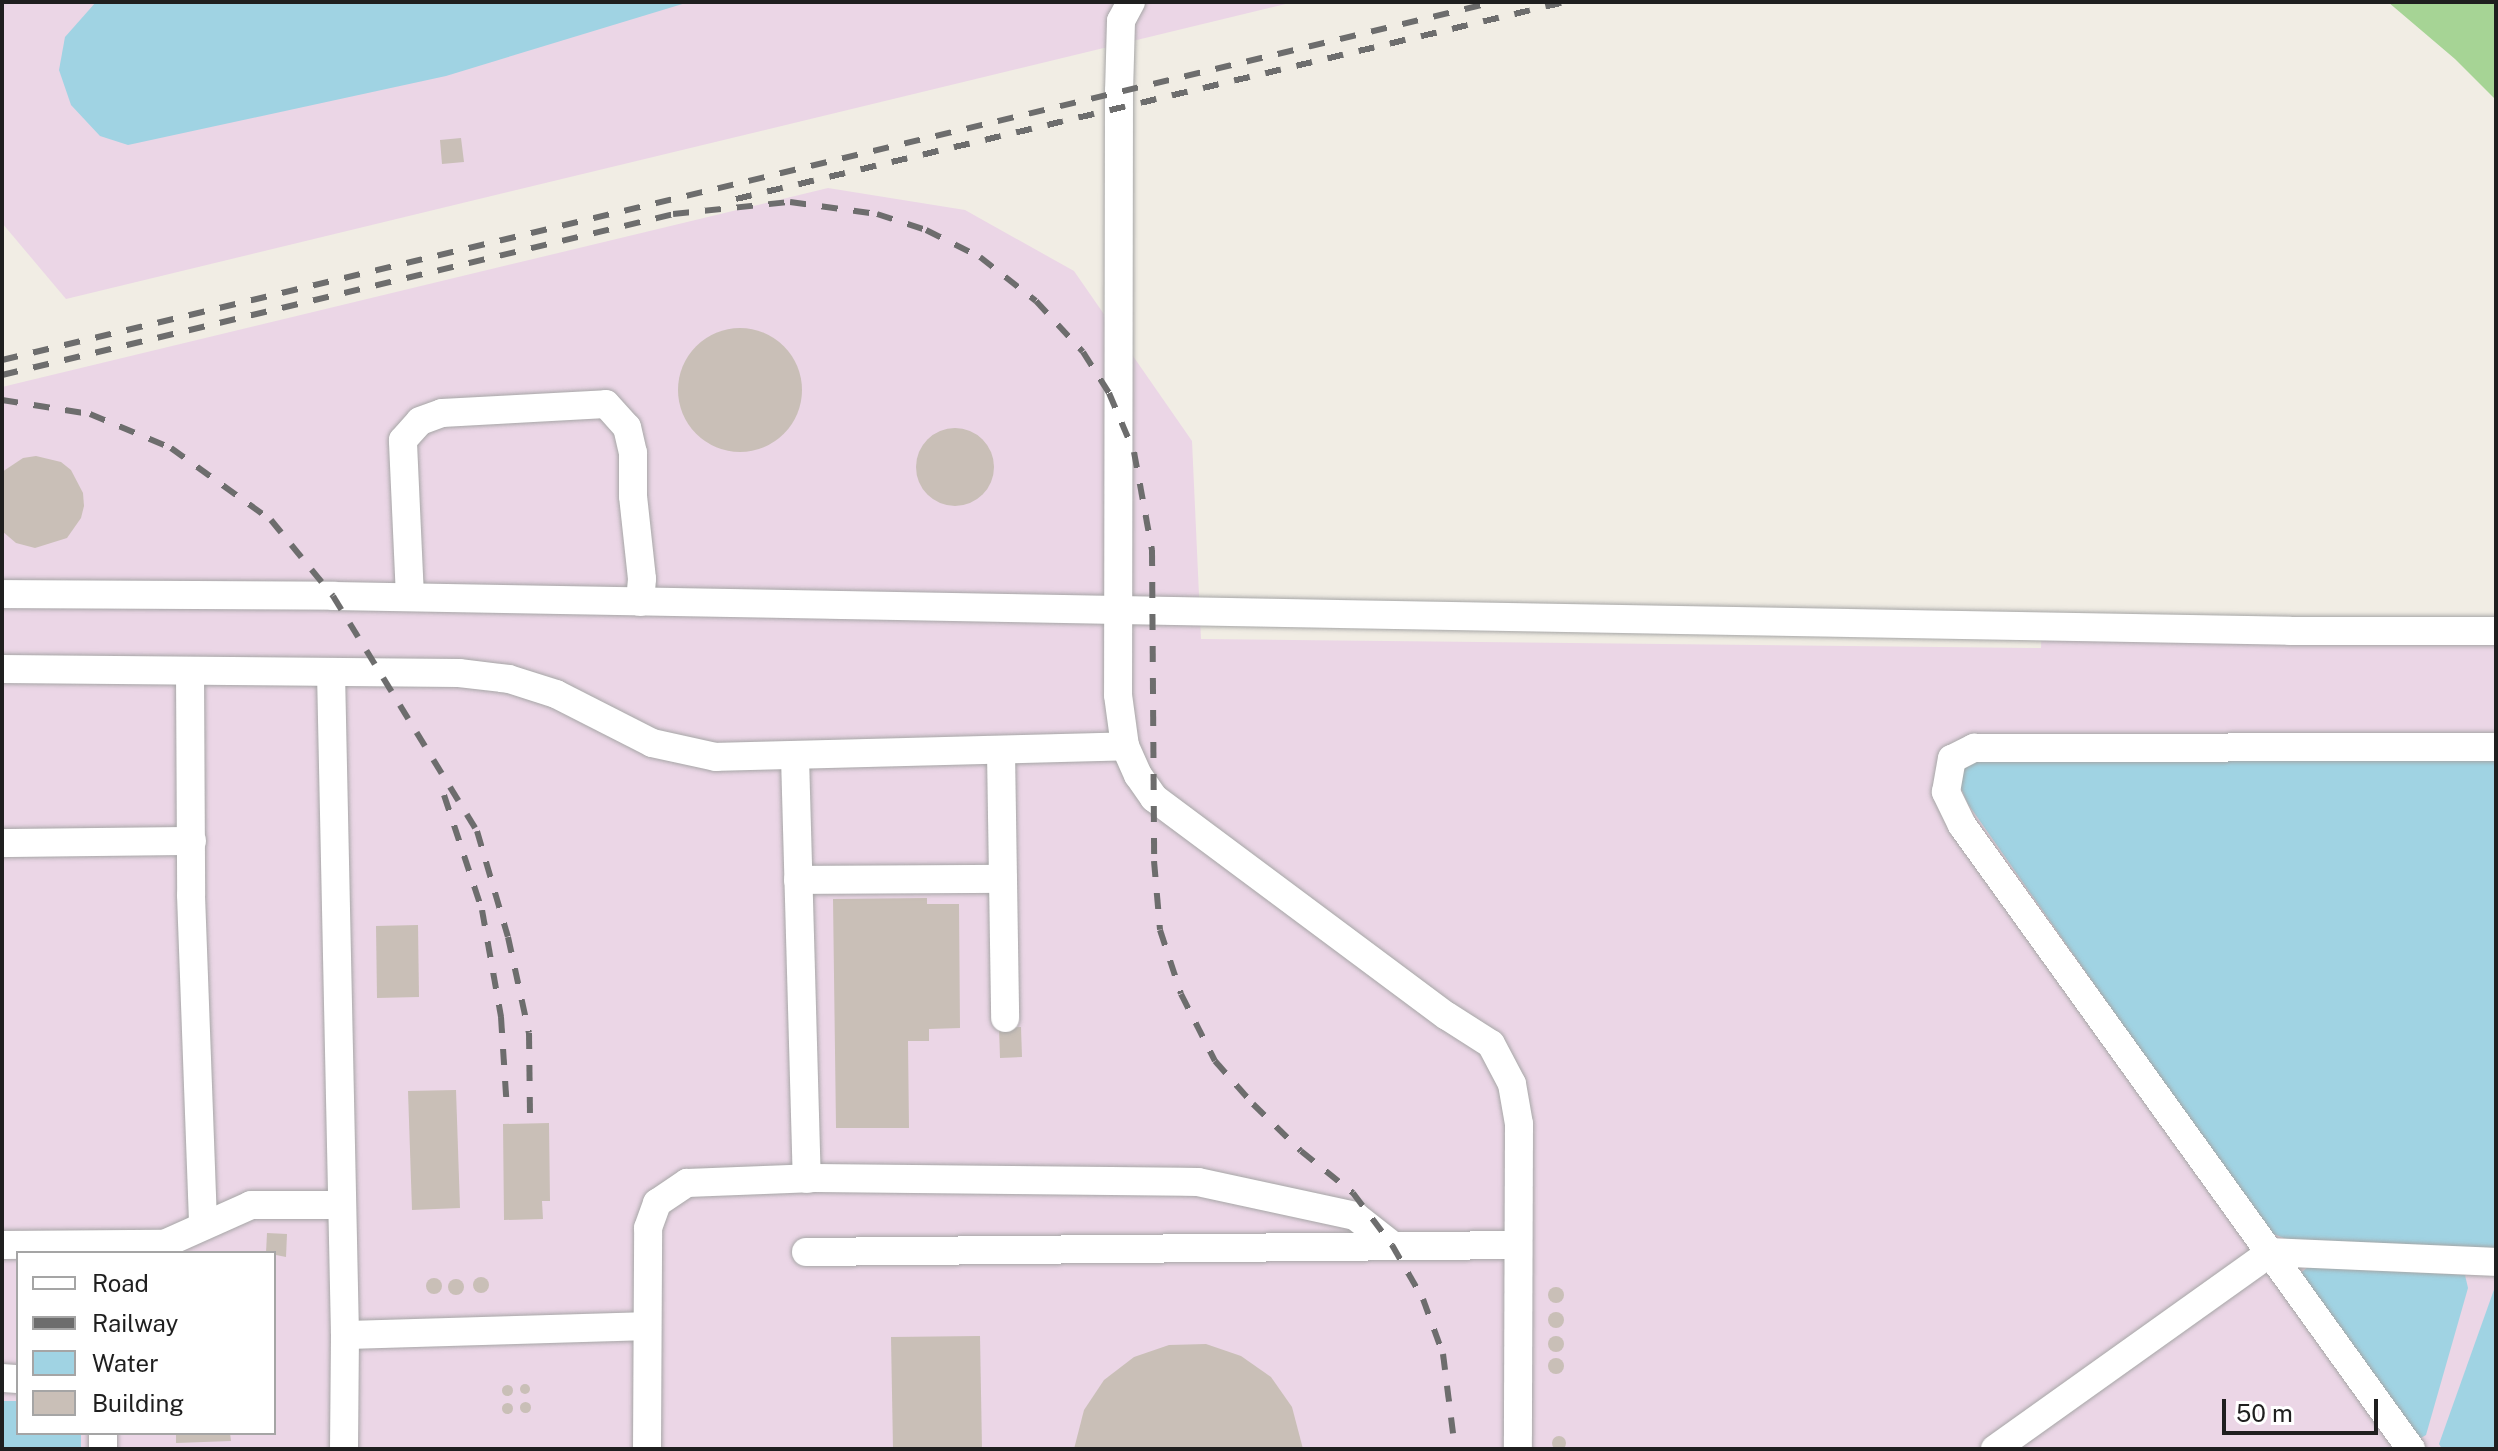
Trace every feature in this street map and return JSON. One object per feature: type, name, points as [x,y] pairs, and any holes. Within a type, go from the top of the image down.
[{"type":"lane","points":[[1131,2],[1121,21],[1119,91],[1118,695],[1125,746],[1138,775],[1154,798],[1447,1016],[1491,1044],[1512,1084],[1519,1124],[1518,1449]]},
{"type":"lane","points":[[410,597],[403,440],[420,421],[442,413],[606,404],[627,427],[633,453],[633,496],[642,579],[640,602]]},
{"type":"lane","points":[[2,594],[410,597],[2290,631],[2496,631]]},
{"type":"lane","points":[[2,669],[459,673],[509,679],[556,694],[652,743],[716,757],[1001,752],[1125,746]]},
{"type":"lane","points":[[190,671],[203,1226]]},
{"type":"lane","points":[[331,672],[345,1335],[344,1449]]},
{"type":"lane","points":[[2411,1449],[1962,825],[1946,792],[1952,759],[1974,748],[2496,747]]},
{"type":"lane","points":[[1001,752],[1005,1018]]},
{"type":"lane","points":[[795,757],[807,1179]]},
{"type":"lane","points":[[2,843],[192,841]]},
{"type":"lane","points":[[798,880],[1003,879]]},
{"type":"lane","points":[[647,1449],[645,1326],[648,1228],[657,1203],[687,1183],[807,1179],[1198,1182],[1355,1216],[1392,1245]]},
{"type":"lane","points":[[2,1245],[164,1244],[251,1205],[342,1205]]},
{"type":"lane","points":[[806,1252],[1518,1245]]},
{"type":"lane","points":[[2005,1446],[2271,1252],[2496,1262]]},
{"type":"lane","points":[[345,1335],[645,1326]]},
{"type":"shaded area","points":[[2,2],[1294,2],[66,299],[2,223]]},
{"type":"shaded area","points":[[828,188],[965,210],[1074,271],[1192,441],[1201,639],[2041,648],[2042,620],[2496,618],[2496,1449],[2,1449],[2,387]]},
{"type":"green space","points":[[2388,2],[2496,2],[2496,100],[2455,59]]},
{"type":"water","points":[[96,2],[689,2],[446,76],[128,145],[100,136],[71,105],[59,70],[65,37]]},
{"type":"water","points":[[2496,756],[2496,1250],[2292,1241],[2268,1232],[1968,804],[1958,781],[1966,763],[1993,757]]},
{"type":"water","points":[[2309,1266],[2465,1275],[2468,1288],[2426,1435],[2417,1440],[2303,1287],[2302,1272]]},
{"type":"water","points":[[2496,1284],[2496,1449],[2442,1449],[2439,1444]]},
{"type":"water","points":[[2,1401],[16,1401],[16,1435],[81,1435],[81,1449],[2,1449]]},
{"type":"building","points":[[461,138],[464,162],[442,164],[440,140]]},
{"type":"building","points":[[740,328],[764,332],[784,346],[798,366],[802,390],[798,414],[784,434],[764,448],[740,452],[716,448],[696,434],[682,414],[678,390],[682,366],[696,346],[716,332]]},
{"type":"building","points":[[955,428],[970,431],[987,445],[994,467],[991,482],[977,499],[955,506],[940,503],[923,489],[916,467],[919,452],[933,435]]},
{"type":"building","points":[[36,456],[61,462],[71,470],[83,493],[84,506],[81,518],[67,538],[35,548],[16,543],[2,531],[2,472],[23,458]]},
{"type":"building","points":[[927,898],[927,904],[959,904],[960,1028],[929,1029],[929,1041],[908,1041],[909,1128],[836,1128],[833,899]]},
{"type":"building","points":[[418,925],[419,997],[377,998],[376,926]]},
{"type":"building","points":[[1021,1027],[1022,1057],[1000,1058],[999,1028]]},
{"type":"building","points":[[456,1090],[460,1208],[412,1210],[408,1091]]},
{"type":"building","points":[[549,1123],[550,1201],[542,1201],[543,1219],[504,1220],[503,1124]]},
{"type":"building","points":[[267,1233],[287,1234],[286,1257],[276,1255],[276,1251],[266,1251]]},
{"type":"building","points":[[481,1277],[487,1279],[487,1291],[481,1293],[475,1291],[473,1285],[475,1279]]},
{"type":"building","points":[[434,1278],[440,1280],[440,1292],[434,1294],[428,1292],[426,1286],[428,1280]]},
{"type":"building","points":[[456,1279],[462,1281],[462,1293],[456,1295],[450,1293],[448,1287],[450,1281]]},
{"type":"building","points":[[1556,1287],[1562,1289],[1562,1301],[1556,1303],[1550,1301],[1548,1295],[1550,1289]]},
{"type":"building","points":[[1556,1312],[1562,1314],[1562,1326],[1556,1328],[1550,1326],[1548,1320],[1550,1314]]},
{"type":"building","points":[[980,1336],[982,1449],[893,1449],[891,1337]]},
{"type":"building","points":[[1556,1336],[1562,1338],[1562,1350],[1556,1352],[1550,1350],[1548,1344],[1550,1338]]},
{"type":"building","points":[[1206,1344],[1241,1356],[1271,1377],[1292,1407],[1303,1449],[1074,1449],[1084,1410],[1104,1380],[1134,1357],[1169,1345]]},
{"type":"building","points":[[1556,1358],[1562,1360],[1562,1372],[1556,1374],[1550,1372],[1548,1366],[1550,1360]]},
{"type":"building","points":[[525,1384],[530,1389],[525,1394],[520,1389]]},
{"type":"building","points":[[507,1385],[512,1390],[507,1395],[502,1390]]},
{"type":"building","points":[[525,1402],[530,1407],[525,1412],[520,1407]]},
{"type":"building","points":[[507,1403],[512,1408],[507,1413],[502,1408]]},
{"type":"building","points":[[176,1435],[230,1435],[231,1441],[176,1443]]},
{"type":"building","points":[[1559,1436],[1566,1443],[1559,1450],[1552,1443]]},
{"type":"railway","points":[[2,360],[1494,2]]},
{"type":"railway","points":[[736,199],[1565,2]]},
{"type":"railway","points":[[673,214],[790,202],[877,214],[926,230],[980,257],[1036,301],[1083,352],[1109,393],[1134,452],[1152,550],[1154,861],[1160,930],[1181,994],[1215,1061],[1301,1151],[1353,1193],[1392,1245],[1423,1299],[1443,1354],[1455,1449]]},
{"type":"railway","points":[[2,375],[682,212]]},
{"type":"railway","points":[[2,400],[90,414],[171,448],[271,520],[333,596],[477,831],[508,937],[529,1033],[530,1113]]},
{"type":"railway","points":[[444,795],[482,910],[501,1017],[507,1111]]}]
